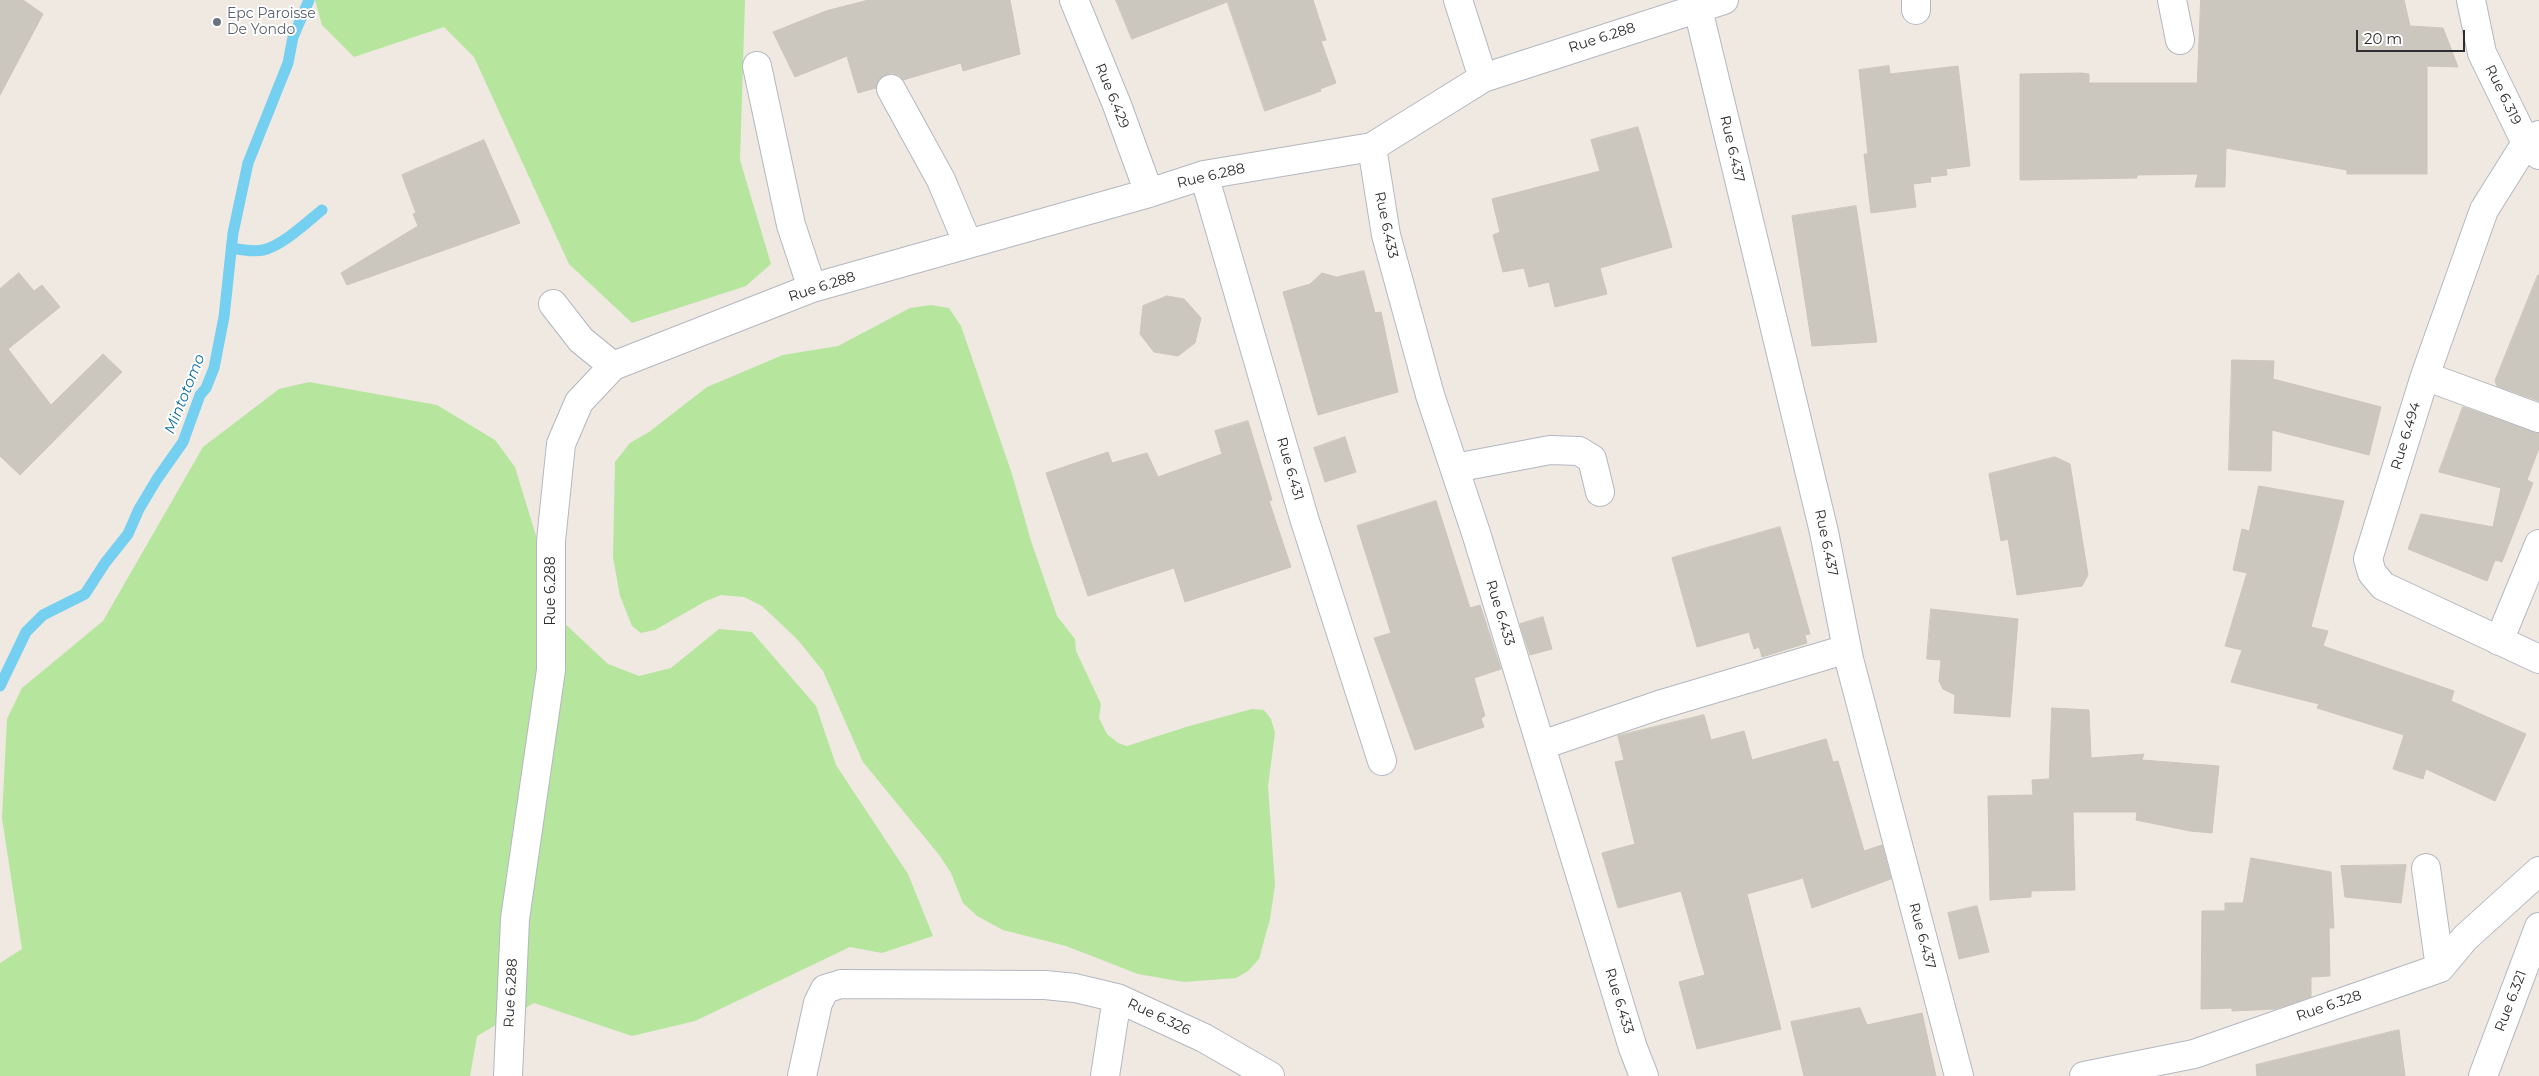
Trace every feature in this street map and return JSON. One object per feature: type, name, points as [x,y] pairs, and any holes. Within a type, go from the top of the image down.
[{"type":"street","name":"Rue 6.429","points":[[1074,0],[1117,105],[1149,193]]},
{"type":"street","points":[[1458,0],[1483,78]]},
{"type":"street","name":"Rue 6.288","points":[[508,1076],[514,919],[551,670],[552,540],[562,444],[579,402],[613,366],[812,288],[1149,193],[1204,175],[1372,147],[1483,78],[1605,36],[1724,0]]},
{"type":"street","points":[[2172,0],[2180,40]]},
{"type":"street","name":"Rue 6.319","points":[[2471,0],[2482,53],[2535,144]]},
{"type":"street","name":"Rue 6.437","points":[[1698,9],[1822,522],[1847,649],[1959,1076]]},
{"type":"street","points":[[757,66],[791,225],[812,288]]},
{"type":"street","points":[[891,89],[941,180],[968,244]]},
{"type":"street","name":"Rue 6.494","points":[[2535,144],[2484,210],[2425,376],[2368,559],[2372,574],[2383,586],[2539,659]]},
{"type":"street","name":"Rue 6.433","points":[[1372,147],[1386,235],[1430,395],[1455,468],[1542,745],[1633,1048],[1644,1076]]},
{"type":"street","name":"Rue 6.431","points":[[1204,175],[1304,518],[1382,761]]},
{"type":"street","points":[[553,304],[581,340],[613,366]]},
{"type":"street","points":[[2425,376],[2539,418]]},
{"type":"street","points":[[1455,468],[1550,450],[1580,451],[1592,459],[1600,492]]},
{"type":"street","points":[[2499,641],[2539,544]]},
{"type":"street","points":[[1542,745],[1659,705],[1847,649]]},
{"type":"street","points":[[2426,868],[2440,968]]},
{"type":"street","points":[[2440,968],[2465,938],[2539,871]]},
{"type":"street","name":"Rue 6.321","points":[[2483,1076],[2539,927]]},
{"type":"street","name":"Rue 6.328","points":[[2084,1076],[2194,1054],[2440,968]]},
{"type":"street","points":[[802,1076],[818,1003],[825,990],[842,984],[1044,985],[1075,988],[1117,998]]},
{"type":"street","name":"Rue 6.326","points":[[1105,1076],[1117,998],[1204,1038],[1270,1076]]},
{"type":"green space","points":[[315,0],[745,0],[740,160],[771,264],[746,286],[632,323],[569,264],[474,57],[444,27],[354,57],[322,25]]},
{"type":"green space","points":[[931,305],[949,308],[961,326],[1012,474],[1031,541],[1057,616],[1075,639],[1076,651],[1101,704],[1099,718],[1107,734],[1118,743],[1127,746],[1252,709],[1264,710],[1271,719],[1275,733],[1268,786],[1275,885],[1270,919],[1259,959],[1248,971],[1236,978],[1184,982],[1138,974],[1066,946],[1003,930],[977,916],[963,903],[951,873],[940,856],[863,762],[823,671],[797,639],[762,606],[744,597],[721,595],[706,601],[655,630],[641,633],[632,626],[620,596],[613,557],[615,462],[630,443],[649,432],[707,387],[783,355],[838,346],[910,308]]},
{"type":"green space","points":[[309,382],[437,405],[495,440],[515,467],[562,621],[608,664],[639,676],[671,668],[719,629],[752,632],[816,706],[836,765],[908,874],[933,936],[882,953],[850,947],[695,1021],[632,1036],[534,1003],[477,1036],[470,1076],[0,1076],[0,963],[22,949],[2,818],[7,719],[22,688],[103,621],[203,447],[279,389]]},
{"type":"building","points":[[0,0],[23,0],[43,14],[0,95]]},
{"type":"building","points":[[869,0],[1010,0],[1020,54],[963,71],[961,63],[903,80],[899,75],[891,73],[883,76],[878,81],[876,88],[858,93],[847,56],[795,77],[773,32],[826,11]]},
{"type":"building","points":[[1116,0],[1227,0],[1227,2],[1132,39]]},
{"type":"building","points":[[1227,0],[1313,0],[1326,40],[1321,41],[1336,83],[1320,89],[1321,91],[1265,111]]},
{"type":"building","points":[[2201,0],[2404,0],[2410,26],[2443,28],[2458,67],[2427,66],[2427,174],[2347,174],[2347,170],[2226,148],[2225,187],[2195,187],[2198,174],[2137,175],[2137,178],[2020,180],[2020,74],[2089,74],[2089,83],[2197,83]]},
{"type":"building","points":[[1889,66],[1890,74],[1958,66],[1970,166],[1946,169],[1947,175],[1930,177],[1931,182],[1913,184],[1916,207],[1871,213],[1864,154],[1868,154],[1859,70]]},
{"type":"building","points":[[1638,127],[1672,247],[1600,268],[1607,294],[1555,307],[1549,282],[1529,287],[1524,268],[1503,272],[1493,235],[1500,232],[1492,199],[1600,171],[1591,140]]},
{"type":"building","points":[[484,140],[520,223],[347,285],[341,273],[418,226],[413,214],[416,213],[402,175]]},
{"type":"building","points":[[1856,206],[1877,342],[1812,346],[1792,216]]},
{"type":"building","points":[[1364,271],[1375,313],[1381,312],[1398,392],[1318,415],[1283,292],[1310,284],[1322,273],[1336,277]]},
{"type":"building","points":[[19,273],[34,291],[42,285],[60,307],[8,349],[51,405],[103,354],[122,372],[20,475],[0,456],[0,289]]},
{"type":"building","points":[[2538,275],[2539,401],[2497,386],[2495,381]]},
{"type":"building","points":[[1167,296],[1184,299],[1201,318],[1195,343],[1178,356],[1154,352],[1140,334],[1143,306]]},
{"type":"building","points":[[2232,360],[2274,361],[2273,379],[2381,407],[2369,455],[2272,430],[2271,471],[2229,470]]},
{"type":"building","points":[[2463,407],[2539,433],[2539,448],[2527,480],[2533,483],[2502,562],[2495,560],[2487,581],[2408,549],[2421,514],[2493,527],[2501,488],[2439,472]]},
{"type":"building","points":[[1248,421],[1272,500],[1269,501],[1291,567],[1185,602],[1174,568],[1088,596],[1046,473],[1108,452],[1112,463],[1147,453],[1158,477],[1222,454],[1215,431]]},
{"type":"building","points":[[1345,437],[1356,472],[1325,482],[1314,448]]},
{"type":"building","points":[[2055,457],[2070,464],[2088,575],[2082,586],[2017,595],[2008,539],[2001,541],[1989,474]]},
{"type":"building","points":[[2259,486],[2344,501],[2311,627],[2328,631],[2323,646],[2454,691],[2451,701],[2526,734],[2495,801],[2426,769],[2423,779],[2393,769],[2404,735],[2317,708],[2319,704],[2231,682],[2242,650],[2225,646],[2247,573],[2233,570],[2242,529],[2249,531]]},
{"type":"building","points":[[1436,501],[1470,608],[1480,605],[1501,669],[1474,678],[1485,716],[1481,718],[1484,727],[1415,750],[1374,638],[1391,633],[1357,526]]},
{"type":"building","points":[[1780,527],[1810,634],[1805,635],[1807,643],[1762,657],[1759,647],[1754,649],[1749,632],[1697,647],[1672,558]]},
{"type":"building","points":[[1931,609],[2018,619],[2010,717],[1954,713],[1955,695],[1943,689],[1939,681],[1941,660],[1927,659]]},
{"type":"building","points":[[1543,617],[1552,649],[1530,655],[1520,624]]},
{"type":"building","points":[[2052,708],[2089,710],[2091,758],[2144,754],[2142,760],[2219,766],[2212,833],[2190,831],[2136,820],[2137,812],[2073,812],[2075,890],[2031,891],[2031,897],[1990,900],[1988,796],[2033,795],[2032,780],[2049,779]]},
{"type":"building","points":[[1704,715],[1711,740],[1744,731],[1752,760],[1826,739],[1833,762],[1838,761],[1864,851],[1882,845],[1891,879],[1812,908],[1803,878],[1747,894],[1781,1029],[1697,1049],[1679,982],[1705,975],[1681,891],[1618,908],[1602,853],[1635,844],[1615,762],[1624,760],[1618,736]]},
{"type":"building","points":[[2251,858],[2331,872],[2334,928],[2329,928],[2330,976],[2311,977],[2311,997],[2275,1009],[2232,1011],[2232,1008],[2201,1009],[2202,911],[2225,911],[2225,903],[2243,903]]},
{"type":"building","points":[[2406,865],[2401,903],[2345,897],[2341,866]]},
{"type":"building","points":[[1977,906],[1989,952],[1959,959],[1948,913]]},
{"type":"building","points":[[1860,1008],[1867,1025],[1922,1013],[1936,1076],[1804,1076],[1791,1022]]},
{"type":"building","points":[[2399,1030],[2405,1076],[2257,1076],[2256,1065]]},
{"type":"waterway","name":"Mintotomo","points":[[0,686],[26,632],[43,615],[85,594],[105,563],[128,534],[139,509],[183,442],[200,395],[206,388],[214,368],[224,317],[233,233],[248,163],[288,63],[293,37],[309,0]]},
{"type":"waterway","points":[[232,248],[255,251],[270,248],[294,233],[322,210]]},
{"type":"place","name":"Epc Paroisse De Yondo","points":[[217,22]]}]
